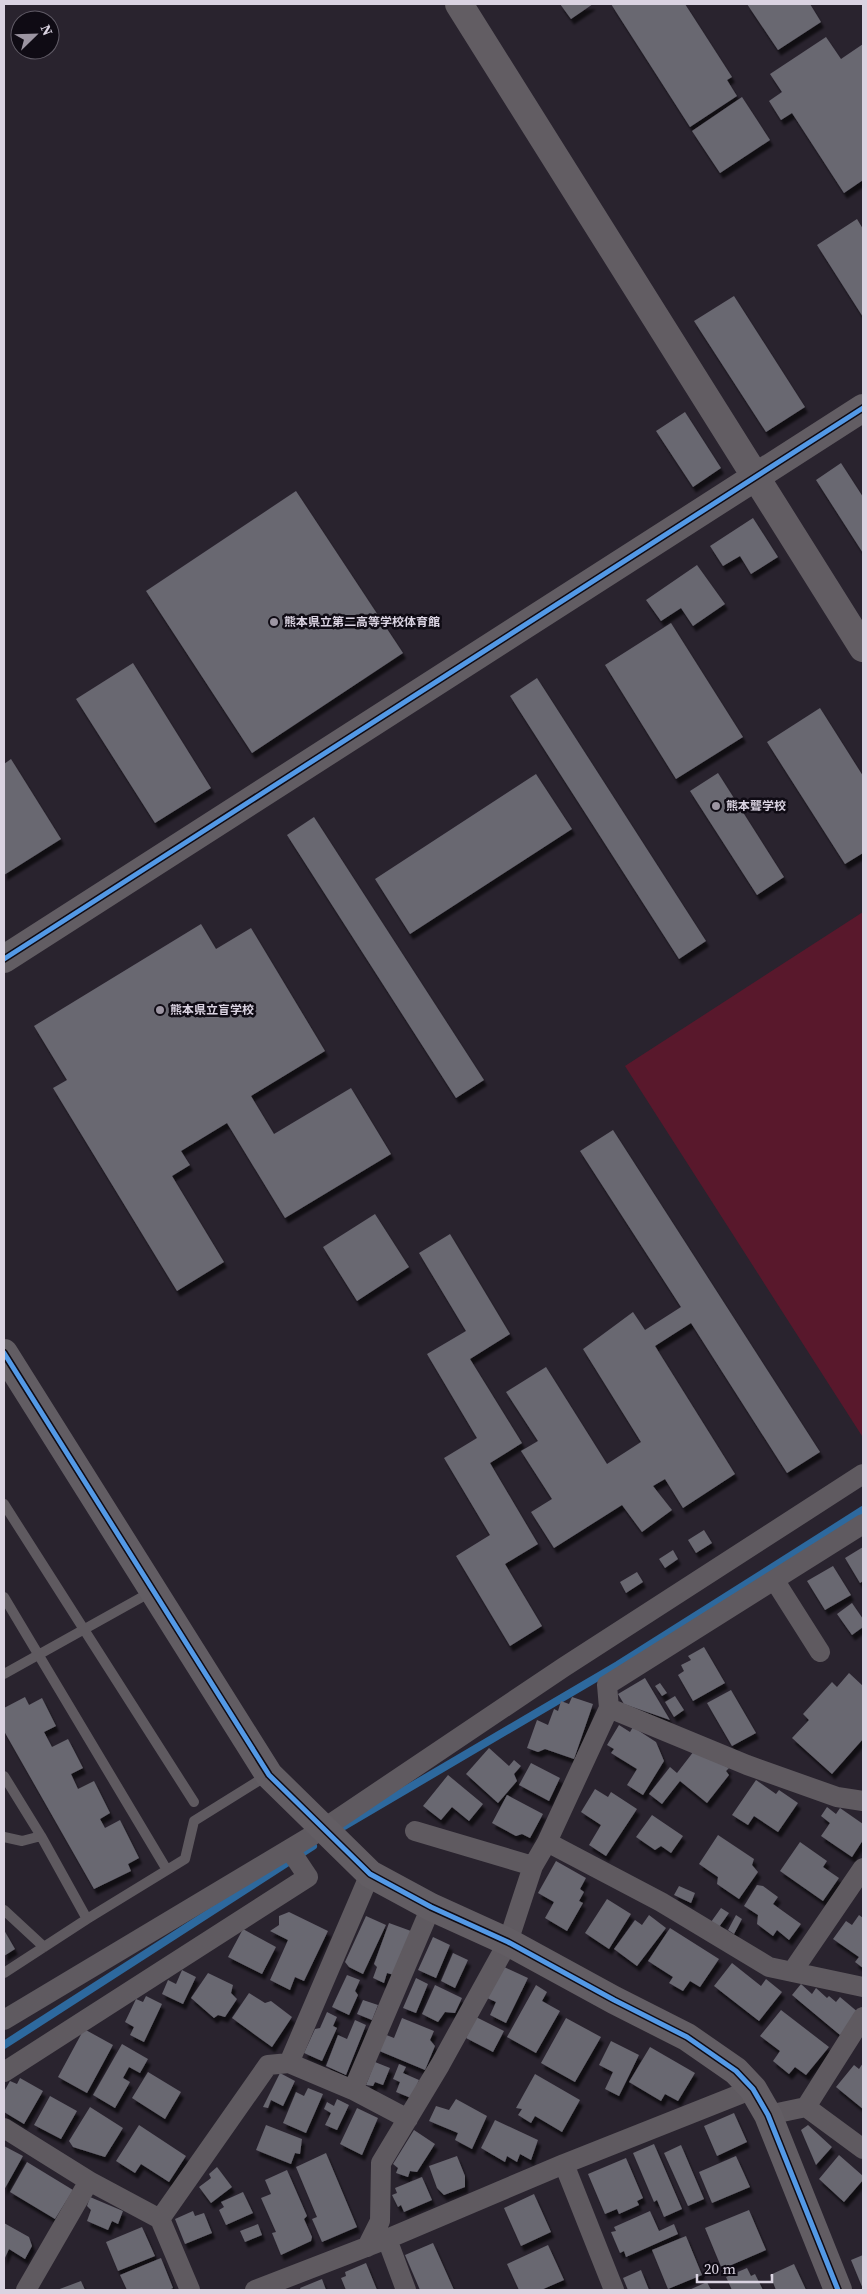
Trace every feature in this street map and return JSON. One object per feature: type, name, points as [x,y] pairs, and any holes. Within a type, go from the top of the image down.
[{"type":"street","points":[[459,4],[863,648]]},
{"type":"street","points":[[4,959],[863,408]]},
{"type":"street","points":[[4,1353],[269,1775],[370,1874],[431,1906],[508,1942],[614,2000],[687,2037],[736,2071],[753,2090],[768,2116],[838,2290]]},
{"type":"street","points":[[4,2020],[290,1850],[564,1667],[863,1474]]},
{"type":"street","points":[[367,2247],[380,2221],[380,2163],[440,2065],[508,1942],[533,1866],[547,1842],[609,1708],[607,1685],[863,1524]]},
{"type":"street","points":[[775,1581],[820,1652]]},
{"type":"street","points":[[609,1708],[747,1765],[836,1797],[863,1802]]},
{"type":"street","points":[[415,1831],[533,1866]]},
{"type":"street","points":[[547,1842],[661,1902],[770,1967],[863,1987]]},
{"type":"street","points":[[4,2072],[308,1878],[290,1850]]},
{"type":"street","points":[[792,1972],[863,1868]]},
{"type":"street","points":[[289,2063],[370,1874]]},
{"type":"street","points":[[353,2090],[431,1906]]},
{"type":"street","points":[[768,2116],[806,2107],[863,2017]]},
{"type":"street","points":[[160,2219],[268,2065],[289,2063],[353,2090],[408,2119]]},
{"type":"street","points":[[255,2290],[387,2239],[564,2164],[753,2090]]},
{"type":"street","points":[[806,2107],[863,2149]]},
{"type":"street","points":[[4,2128],[89,2181],[160,2219],[190,2290]]},
{"type":"street","points":[[564,2164],[614,2290]]},
{"type":"street","points":[[26,2290],[89,2181]]},
{"type":"street","points":[[387,2239],[406,2290]]},
{"type":"lane","points":[[4,1504],[194,1802]]},
{"type":"lane","points":[[4,1674],[38,1653],[153,1591]]},
{"type":"lane","points":[[4,1598],[167,1870]]},
{"type":"lane","points":[[4,1973],[87,1919],[185,1860],[194,1821],[269,1775]]},
{"type":"lane","points":[[4,1776],[41,1836],[87,1919]]},
{"type":"lane","points":[[4,1837],[22,1841],[41,1836]]},
{"type":"lane","points":[[4,1910],[44,1947]]},
{"type":"shaded area","points":[[863,912],[863,1436],[862,1436],[625,1066]]},
{"type":"building","points":[[560,4],[593,4],[571,19]]},
{"type":"building","points":[[611,4],[685,4],[732,77],[727,80],[737,96],[690,127]]},
{"type":"building","points":[[747,4],[810,4],[821,22],[778,50]]},
{"type":"building","points":[[826,37],[841,59],[863,44],[863,180],[844,193],[792,113],[781,120],[769,101],[782,92],[770,74]]},
{"type":"building","points":[[742,97],[770,140],[720,173],[692,131]]},
{"type":"building","points":[[857,219],[863,229],[863,317],[817,245]]},
{"type":"building","points":[[734,296],[805,407],[766,432],[694,321]]},
{"type":"building","points":[[685,412],[721,468],[693,487],[656,431]]},
{"type":"building","points":[[841,463],[863,497],[863,553],[816,480]]},
{"type":"building","name":"熊本県立第二高等学校体育館","points":[[296,491],[403,653],[252,753],[146,591]]},
{"type":"building","points":[[753,518],[778,557],[751,574],[740,556],[723,566],[710,546]]},
{"type":"building","points":[[697,565],[725,604],[693,626],[681,608],[661,621],[646,600]]},
{"type":"building","points":[[671,623],[743,737],[676,779],[605,665]]},
{"type":"building","points":[[133,663],[211,788],[155,823],[76,699]]},
{"type":"building","points":[[537,678],[706,941],[679,959],[510,696]]},
{"type":"building","points":[[820,708],[863,776],[863,853],[845,864],[767,742]]},
{"type":"building","points":[[11,759],[61,839],[4,875],[4,764]]},
{"type":"building","points":[[718,773],[784,877],[757,895],[690,791]]},
{"type":"building","points":[[536,774],[572,829],[410,934],[375,879]]},
{"type":"building","points":[[314,817],[484,1080],[456,1098],[287,835]]},
{"type":"building","points":[[201,924],[216,949],[251,928],[325,1051],[251,1096],[274,1134],[351,1088],[391,1154],[285,1218],[227,1123],[181,1151],[190,1165],[172,1176],[224,1262],[177,1291],[53,1088],[67,1080],[34,1026]]},
{"type":"building","points":[[613,1130],[820,1452],[787,1473],[691,1323],[655,1346],[735,1474],[683,1508],[665,1479],[653,1486],[672,1510],[642,1532],[622,1505],[554,1548],[531,1512],[552,1499],[521,1451],[538,1441],[506,1392],[546,1367],[607,1464],[641,1442],[583,1349],[633,1312],[645,1330],[681,1307],[580,1151]]},
{"type":"building","points":[[375,1214],[409,1267],[357,1301],[323,1247]]},
{"type":"building","points":[[450,1234],[510,1334],[470,1359],[522,1443],[490,1463],[538,1544],[505,1564],[542,1626],[510,1646],[456,1556],[490,1535],[444,1458],[477,1438],[427,1354],[466,1331],[419,1253]]},
{"type":"building","points":[[704,1530],[712,1543],[696,1553],[688,1540]]},
{"type":"building","points":[[863,1547],[863,1581],[860,1583],[845,1558]]},
{"type":"building","points":[[673,1550],[678,1559],[665,1568],[659,1559]]},
{"type":"building","points":[[833,1566],[851,1595],[825,1610],[807,1581]]},
{"type":"building","points":[[637,1572],[643,1582],[626,1593],[620,1582]]},
{"type":"building","points":[[852,1603],[863,1619],[863,1627],[852,1635],[837,1614]]},
{"type":"building","points":[[704,1647],[725,1683],[693,1701],[678,1675],[684,1671],[681,1665],[691,1660],[688,1656]]},
{"type":"building","points":[[849,1673],[863,1686],[863,1739],[832,1774],[792,1738],[809,1720],[803,1714],[832,1682],[837,1687]]},
{"type":"building","points":[[645,1678],[670,1720],[624,1704],[618,1694]]},
{"type":"building","points":[[660,1683],[667,1693],[662,1696],[655,1686]]},
{"type":"building","points":[[731,1690],[756,1733],[732,1746],[707,1703]]},
{"type":"building","points":[[675,1696],[684,1710],[674,1717],[665,1702]]},
{"type":"building","points":[[25,1697],[29,1705],[42,1698],[56,1726],[44,1732],[52,1747],[68,1739],[83,1768],[71,1774],[78,1789],[94,1781],[110,1813],[100,1819],[105,1828],[120,1820],[139,1858],[128,1864],[131,1871],[94,1889],[4,1731],[4,1708]]},
{"type":"building","points":[[572,1697],[593,1704],[574,1759],[545,1749],[538,1752],[527,1748],[537,1720],[548,1725],[554,1709],[558,1711],[561,1701],[569,1704]]},
{"type":"building","points":[[619,1725],[630,1732],[633,1727],[656,1742],[664,1761],[643,1795],[627,1785],[637,1769],[611,1753],[614,1749],[607,1745]]},
{"type":"building","points":[[489,1748],[509,1766],[514,1760],[521,1766],[514,1774],[517,1781],[498,1803],[466,1774]]},
{"type":"building","points":[[694,1751],[729,1768],[726,1771],[729,1775],[707,1803],[680,1781],[662,1804],[649,1794],[670,1767],[677,1773]]},
{"type":"building","points":[[531,1763],[560,1778],[549,1801],[519,1785]]},
{"type":"building","points":[[448,1775],[483,1804],[469,1821],[452,1807],[441,1820],[423,1806]]},
{"type":"building","points":[[756,1780],[776,1794],[779,1790],[798,1803],[778,1832],[754,1816],[748,1825],[732,1815]]},
{"type":"building","points":[[595,1789],[608,1797],[611,1792],[637,1809],[606,1856],[589,1845],[601,1825],[581,1812]]},
{"type":"building","points":[[507,1795],[543,1814],[530,1838],[522,1834],[516,1836],[492,1823]]},
{"type":"building","points":[[827,1807],[836,1814],[840,1808],[863,1824],[863,1840],[852,1857],[821,1836],[830,1823],[821,1816]]},
{"type":"building","points":[[652,1815],[683,1836],[671,1853],[661,1846],[655,1850],[636,1837]]},
{"type":"building","points":[[718,1835],[754,1859],[752,1865],[758,1872],[739,1899],[717,1884],[718,1877],[699,1864]]},
{"type":"building","points":[[800,1842],[827,1861],[823,1867],[839,1878],[823,1901],[780,1871]]},
{"type":"building","points":[[556,1861],[586,1878],[580,1889],[584,1892],[579,1901],[583,1903],[567,1931],[545,1918],[554,1902],[538,1893]]},
{"type":"building","points":[[757,1885],[763,1886],[778,1897],[773,1904],[801,1924],[789,1940],[777,1930],[773,1936],[757,1924],[758,1915],[744,1906]]},
{"type":"building","points":[[679,1886],[695,1893],[691,1903],[674,1895]]},
{"type":"building","points":[[607,1899],[631,1914],[609,1949],[585,1933]]},
{"type":"building","points":[[721,1908],[729,1913],[719,1927],[711,1922]]},
{"type":"building","points":[[289,1912],[328,1931],[304,1981],[295,1977],[290,1990],[270,1980],[288,1940],[270,1931],[279,1925],[279,1916]]},
{"type":"building","points":[[649,1915],[666,1928],[637,1966],[614,1949],[635,1920],[642,1925]]},
{"type":"building","points":[[736,1915],[742,1919],[734,1934],[728,1930]]},
{"type":"building","points":[[859,1915],[863,1918],[863,1968],[855,1962],[859,1957],[833,1939],[846,1921],[852,1925]]},
{"type":"building","points":[[366,1916],[386,1925],[363,1974],[349,1967],[345,1962]]},
{"type":"building","points":[[389,1923],[411,1931],[394,1975],[387,1973],[384,1983],[373,1978],[377,1967],[374,1964]]},
{"type":"building","points":[[670,1928],[719,1959],[700,1987],[690,1981],[683,1991],[669,1983],[673,1977],[648,1961]]},
{"type":"building","points":[[243,1929],[276,1947],[262,1974],[228,1957]]},
{"type":"building","points":[[4,1930],[15,1949],[4,1956]]},
{"type":"building","points":[[433,1937],[450,1945],[436,1978],[418,1970]]},
{"type":"building","points":[[453,1953],[468,1960],[455,1988],[441,1981]]},
{"type":"building","points":[[732,1963],[761,1986],[766,1979],[782,1992],[759,2021],[714,1986]]},
{"type":"building","points":[[502,1966],[528,1978],[506,2023],[490,2015],[496,2002],[487,1998]]},
{"type":"building","points":[[182,1970],[196,1977],[183,2004],[162,1994],[168,1980],[176,1984]]},
{"type":"building","points":[[208,1973],[233,1985],[231,1993],[237,1999],[225,2017],[218,2015],[214,2018],[191,1998]]},
{"type":"building","points":[[347,1975],[360,1980],[355,1991],[358,1995],[349,2015],[332,2007]]},
{"type":"building","points":[[416,1978],[428,1984],[416,2013],[403,2008]]},
{"type":"building","points":[[801,1984],[812,1994],[816,1988],[827,1998],[829,1996],[836,2002],[840,1997],[859,2013],[840,2035],[792,1995]]},
{"type":"building","points":[[435,1985],[462,1998],[455,2013],[445,2012],[438,2022],[422,2014]]},
{"type":"building","points":[[536,1985],[547,1992],[542,2001],[560,2011],[536,2053],[507,2037]]},
{"type":"building","points":[[249,1993],[265,2003],[271,2001],[292,2017],[272,2047],[232,2018]]},
{"type":"building","points":[[146,1996],[162,2004],[144,2042],[130,2035],[134,2027],[125,2022],[136,1999],[143,2002]]},
{"type":"building","points":[[363,2000],[378,2005],[372,2020],[357,2014]]},
{"type":"building","points":[[781,2010],[829,2047],[806,2075],[795,2067],[789,2074],[773,2061],[780,2051],[760,2036]]},
{"type":"building","points":[[327,2012],[337,2017],[333,2026],[337,2028],[322,2061],[304,2053],[315,2029],[320,2028]]},
{"type":"building","points":[[476,2017],[504,2031],[493,2052],[466,2038]]},
{"type":"building","points":[[402,2018],[434,2031],[430,2040],[435,2046],[425,2070],[377,2050],[384,2034],[394,2038]]},
{"type":"building","points":[[566,2018],[601,2037],[575,2082],[541,2063]]},
{"type":"building","points":[[355,2020],[366,2025],[346,2075],[326,2066],[338,2035],[347,2039]]},
{"type":"building","points":[[84,2029],[113,2045],[87,2093],[58,2077]]},
{"type":"building","points":[[611,2041],[639,2055],[619,2096],[605,2089],[613,2072],[599,2065]]},
{"type":"building","points":[[122,2044],[148,2059],[140,2073],[129,2067],[123,2078],[130,2082],[115,2108],[93,2095]]},
{"type":"building","points":[[650,2047],[695,2073],[678,2101],[665,2094],[661,2101],[629,2082]]},
{"type":"building","points":[[375,2062],[390,2068],[383,2085],[375,2082],[373,2086],[366,2085]]},
{"type":"building","points":[[863,2063],[863,2109],[836,2087],[854,2065],[859,2069]]},
{"type":"building","points":[[399,2064],[406,2067],[403,2073],[419,2080],[411,2098],[396,2092],[400,2082],[393,2079]]},
{"type":"building","points":[[148,2072],[181,2092],[165,2119],[132,2098]]},
{"type":"building","points":[[280,2073],[295,2081],[283,2106],[271,2100],[268,2108],[263,2107]]},
{"type":"building","points":[[535,2074],[580,2100],[562,2132],[535,2116],[531,2123],[518,2115],[522,2109],[516,2108]]},
{"type":"building","points":[[20,2078],[43,2091],[24,2124],[4,2112],[4,2089],[10,2081],[17,2084]]},
{"type":"building","points":[[308,2088],[323,2094],[306,2133],[283,2123],[296,2092],[304,2096]]},
{"type":"building","points":[[50,2096],[77,2111],[61,2139],[34,2125]]},
{"type":"building","points":[[337,2099],[349,2105],[337,2130],[325,2125],[331,2113],[324,2109],[327,2102],[334,2106]]},
{"type":"building","points":[[456,2099],[487,2116],[472,2149],[455,2140],[458,2133],[429,2121],[436,2106],[449,2110]]},
{"type":"building","points":[[90,2107],[123,2128],[105,2157],[73,2147],[69,2141]]},
{"type":"building","points":[[357,2108],[378,2118],[362,2155],[340,2144]]},
{"type":"building","points":[[734,2113],[747,2142],[717,2156],[704,2126]]},
{"type":"building","points":[[495,2120],[538,2140],[531,2160],[520,2154],[517,2162],[507,2156],[505,2162],[481,2148]]},
{"type":"building","points":[[139,2125],[186,2156],[169,2182],[141,2164],[135,2173],[116,2161]]},
{"type":"building","points":[[266,2125],[302,2139],[300,2154],[295,2153],[291,2164],[256,2150]]},
{"type":"building","points":[[808,2125],[832,2147],[816,2165],[801,2130]]},
{"type":"building","points":[[414,2130],[435,2144],[417,2172],[410,2171],[408,2177],[396,2173],[398,2168],[393,2164]]},
{"type":"building","points":[[654,2144],[682,2209],[664,2217],[657,2200],[654,2202],[633,2153]]},
{"type":"building","points":[[681,2145],[704,2199],[688,2206],[664,2153]]},
{"type":"building","points":[[4,2146],[23,2156],[4,2190]]},
{"type":"building","points":[[326,2153],[357,2227],[322,2242],[312,2219],[317,2217],[296,2167]]},
{"type":"building","points":[[839,2155],[863,2176],[863,2180],[844,2202],[819,2179]]},
{"type":"building","points":[[457,2156],[465,2176],[465,2187],[444,2195],[437,2188],[429,2166]]},
{"type":"building","points":[[736,2156],[750,2187],[712,2203],[699,2172]]},
{"type":"building","points":[[626,2158],[643,2198],[637,2201],[639,2205],[619,2214],[617,2209],[605,2214],[588,2174]]},
{"type":"building","points":[[27,2162],[73,2190],[55,2219],[10,2192]]},
{"type":"building","points":[[217,2167],[232,2187],[211,2203],[199,2187],[211,2178],[209,2174]]},
{"type":"building","points":[[287,2170],[307,2216],[304,2219],[312,2237],[311,2241],[281,2255],[272,2233],[276,2232],[261,2198],[271,2194],[265,2180]]},
{"type":"building","points":[[422,2177],[432,2200],[404,2212],[401,2205],[398,2207],[392,2195],[397,2193],[395,2188]]},
{"type":"building","points":[[243,2192],[253,2213],[226,2225],[219,2210],[224,2207],[221,2202]]},
{"type":"building","points":[[534,2194],[551,2232],[521,2246],[504,2208]]},
{"type":"building","points":[[90,2197],[123,2211],[118,2224],[112,2221],[108,2230],[87,2221],[91,2210],[87,2206]]},
{"type":"building","points":[[749,2210],[766,2250],[722,2269],[705,2228]]},
{"type":"building","points":[[193,2211],[195,2216],[204,2213],[212,2233],[185,2244],[175,2219]]},
{"type":"building","points":[[650,2211],[659,2231],[674,2224],[678,2234],[626,2257],[624,2251],[620,2253],[611,2232],[616,2231],[614,2227]]},
{"type":"building","points":[[4,2223],[29,2237],[32,2246],[25,2259],[9,2249],[4,2260]]},
{"type":"building","points":[[258,2224],[262,2235],[245,2242],[240,2231]]},
{"type":"building","points":[[142,2227],[155,2256],[118,2271],[106,2242]]},
{"type":"building","points":[[686,2236],[702,2275],[668,2289],[652,2250]]},
{"type":"building","points":[[433,2243],[454,2290],[420,2290],[405,2255]]},
{"type":"building","points":[[548,2245],[564,2280],[541,2290],[519,2290],[507,2264]]},
{"type":"building","points":[[863,2255],[863,2289],[851,2260]]},
{"type":"building","points":[[161,2258],[173,2288],[169,2290],[127,2290],[120,2275]]},
{"type":"building","points":[[366,2263],[377,2290],[346,2290],[341,2278],[346,2276],[345,2272]]},
{"type":"building","points":[[794,2264],[806,2290],[776,2290],[770,2275]]},
{"type":"building","points":[[747,2268],[751,2276],[755,2274],[763,2290],[732,2290],[726,2277]]},
{"type":"building","points":[[641,2270],[649,2290],[628,2290],[623,2278]]},
{"type":"building","points":[[322,2279],[326,2290],[301,2290],[300,2288]]},
{"type":"building","points":[[81,2281],[85,2290],[57,2290]]},
{"type":"building","points":[[707,2282],[711,2290],[689,2290]]},
{"type":"waterway","points":[[344,1826],[618,1665],[863,1510]]},
{"type":"waterway","points":[[4,2045],[313,1846]]},
{"type":"cycle path","points":[[4,959],[863,408]]},
{"type":"cycle path","points":[[4,1353],[269,1775],[370,1874],[431,1907],[508,1942],[614,2000],[687,2037],[736,2071],[753,2089],[768,2115],[838,2290]]},
{"type":"place","name":"熊本県立第二高等学校体育館","points":[[274,622]]},
{"type":"place","name":"熊本聾学校","points":[[716,806]]},
{"type":"place","name":"熊本県立盲学校","points":[[160,1010]]}]
